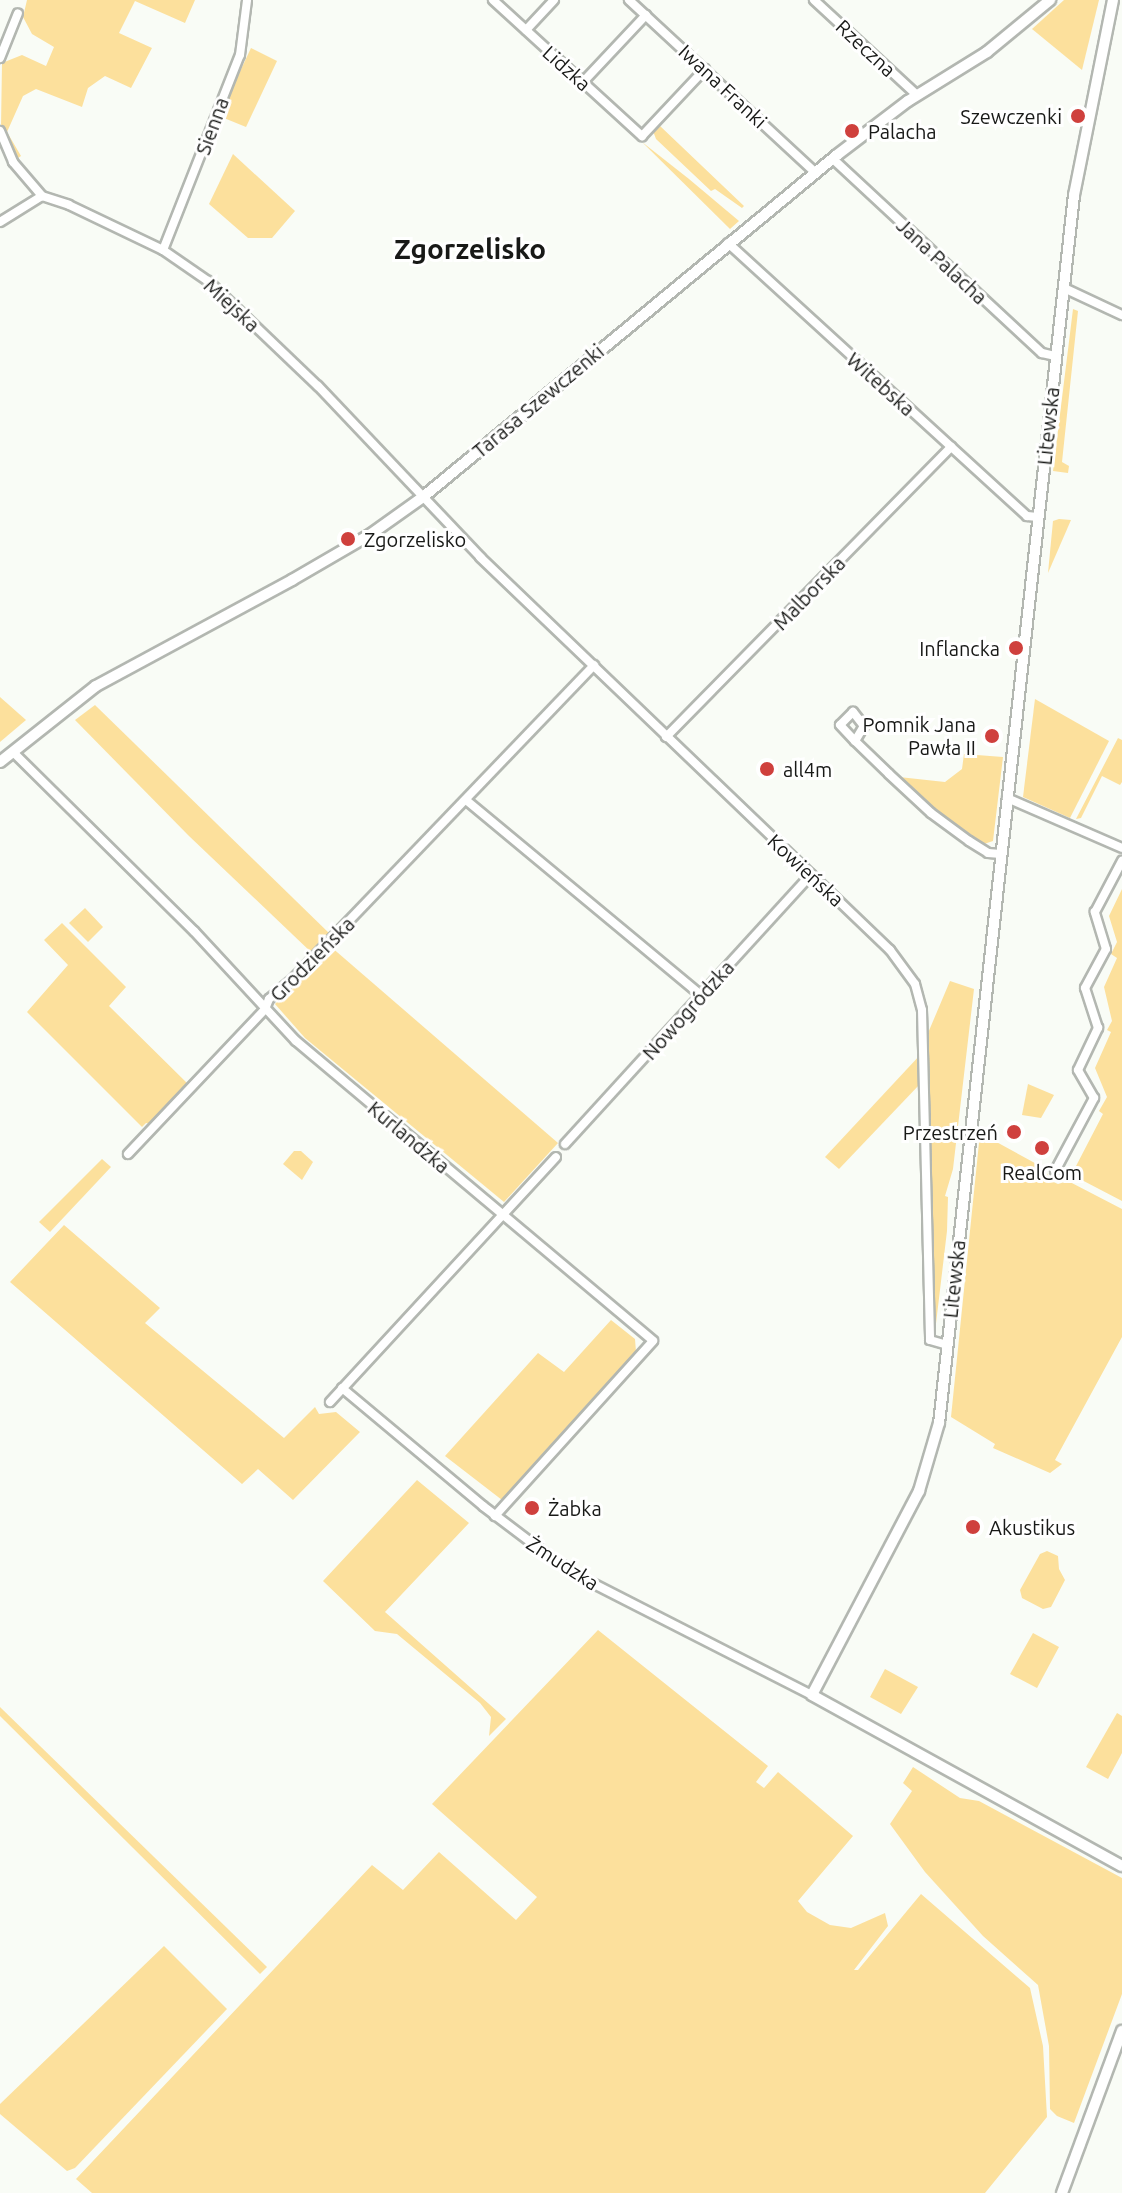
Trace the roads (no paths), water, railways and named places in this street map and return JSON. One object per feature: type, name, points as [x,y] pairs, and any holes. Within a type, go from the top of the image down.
[{"type":"street","name":"Sienna","points":[[163,250],[240,55],[247,0]]},
{"type":"street","name":"Lidzka","points":[[493,0],[642,136],[705,69]]},
{"type":"street","points":[[526,30],[554,0]]},
{"type":"street","name":"Iwana Franki","points":[[629,0],[816,173]]},
{"type":"street","name":"Rzeczna","points":[[814,0],[917,95]]},
{"type":"street","name":"Tarasa Szewczenki","points":[[0,762],[54,716],[112,676],[292,580],[371,534],[423,497],[833,159],[917,95],[987,52],[1050,0]]},
{"type":"street","name":"Litewska","points":[[812,1695],[919,1491],[939,1423],[1055,356],[1082,141],[1113,0]]},
{"type":"street","points":[[0,58],[18,13]]},
{"type":"street","points":[[583,82],[646,15]]},
{"type":"street","points":[[0,131],[13,162],[42,196],[0,222]]},
{"type":"street","name":"Jana Palacha","points":[[833,159],[1042,353],[1055,356]]},
{"type":"street","name":"Miejska","points":[[42,196],[69,205],[163,250],[208,281],[318,386],[423,497]]},
{"type":"street","name":"Witebska","points":[[728,243],[1027,516],[1038,517]]},
{"type":"street","points":[[1064,288],[1122,315]]},
{"type":"street","name":"Malborska","points":[[666,737],[951,447]]},
{"type":"street","name":"Kowieńska","points":[[423,497],[666,737],[890,950],[918,992],[922,1010],[928,1172],[930,1340],[948,1345]]},
{"type":"street","name":"Grodzieńska","points":[[128,1154],[265,1009],[269,999],[293,979],[594,665]]},
{"type":"street","points":[[855,741],[931,813],[988,853],[1001,854]]},
{"type":"street","name":"Kurlandzka","points":[[13,752],[194,931],[296,1041],[653,1341],[495,1516]]},
{"type":"street","points":[[1007,798],[1122,848]]},
{"type":"street","points":[[466,800],[701,995]]},
{"type":"street","points":[[1055,1171],[1094,1098],[1078,1070],[1098,1028],[1085,988],[1106,949],[1095,912],[1122,861]]},
{"type":"street","name":"Nowogródzka","points":[[565,1144],[811,875]]},
{"type":"street","points":[[330,1402],[556,1157]]},
{"type":"street","name":"Żmudzka","points":[[342,1388],[495,1516],[592,1583],[812,1695],[1122,1866]]},
{"type":"street","points":[[1062,2193],[1122,2031]]},
{"type":"place","name":"Szewczenki","points":[[1078,116]]},
{"type":"place","name":"Palacha","points":[[852,131]]},
{"type":"place","name":"Zgorzelisko","points":[[348,539]]},
{"type":"place","name":"Inflancka","points":[[1016,648]]},
{"type":"place","name":"Pomnik Jana Pawła II","points":[[992,736]]},
{"type":"place","name":"all4m","points":[[767,769]]},
{"type":"place","name":"Przestrzeń","points":[[1014,1132]]},
{"type":"place","name":"RealCom","points":[[1042,1148]]},
{"type":"place","name":"Żabka","points":[[532,1508]]},
{"type":"place","name":"Akustikus","points":[[973,1527]]},
{"type":"district","name":"Zgorzelisko","points":[[470,249]]}]
